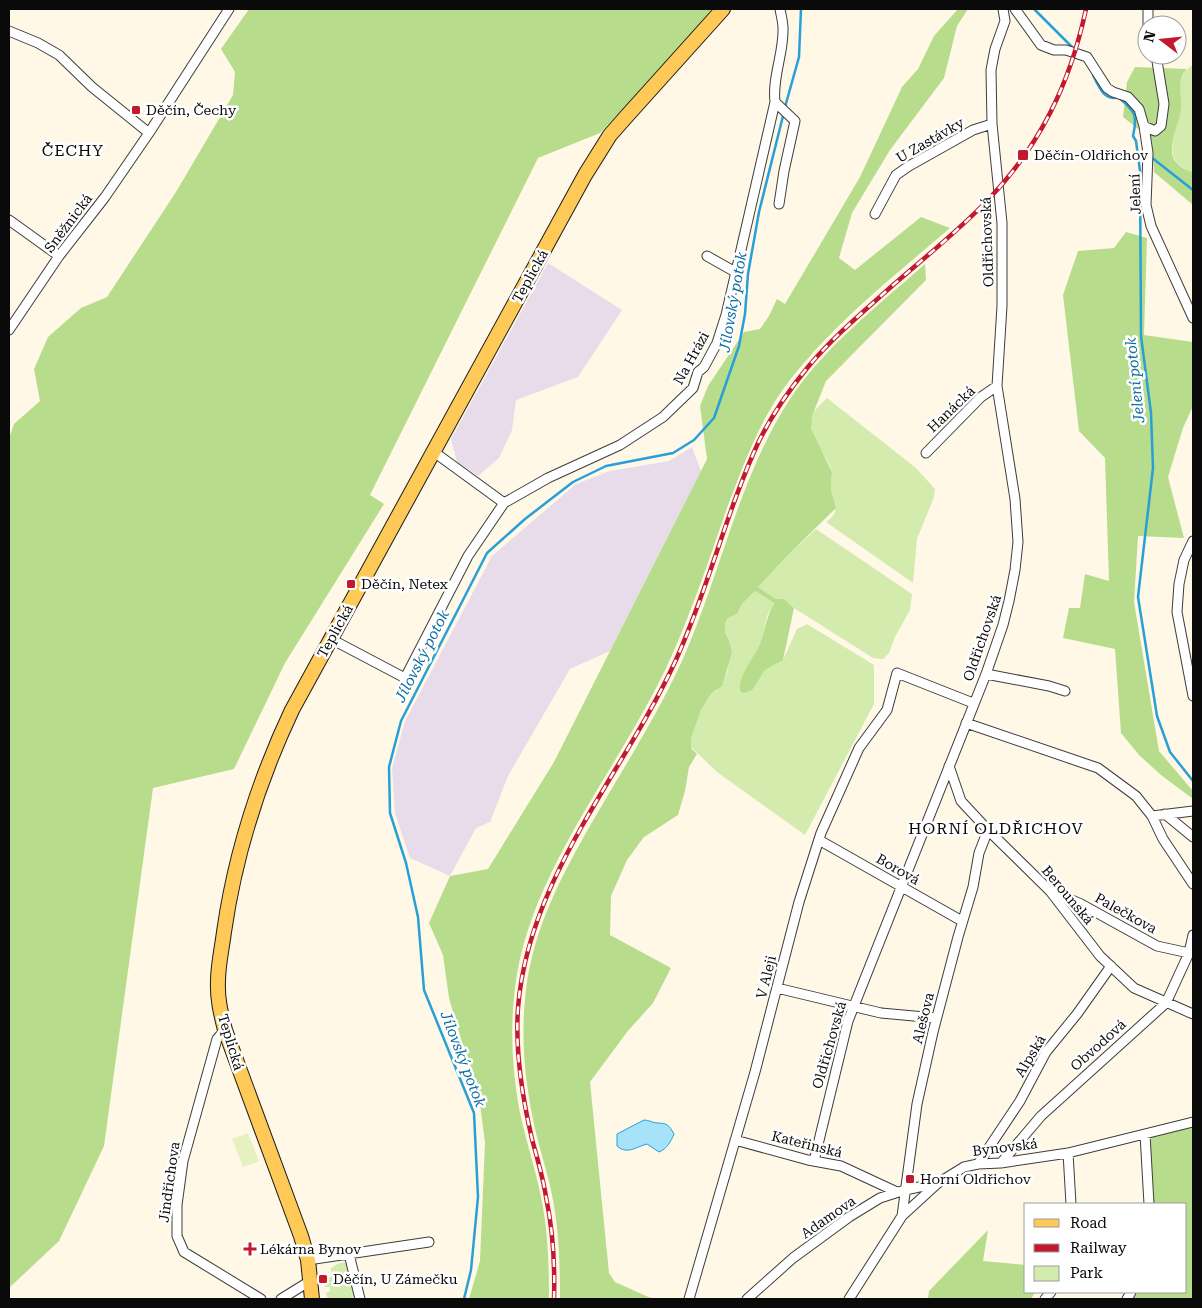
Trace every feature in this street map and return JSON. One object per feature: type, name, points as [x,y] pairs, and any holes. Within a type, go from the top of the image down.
[{"type":"main road","name":"Teplická","points":[[312,1299],[308,1260],[301,1236],[225,1030],[219,1004],[218,982],[226,920],[238,862],[256,799],[278,740],[292,710],[597,154],[625,118],[722,9]]},
{"type":"street","name":"Sněžnická","points":[[9,330],[59,256],[105,197],[149,133],[229,9]]},
{"type":"street","name":"Na Hrázi","points":[[504,503],[548,478],[620,445],[663,417],[693,388],[698,372],[704,367],[717,343],[726,314],[743,235],[777,105],[773,91],[784,27],[780,9]]},
{"type":"street","name":"Oldřichovská","points":[[814,1161],[846,1030],[854,1006],[880,944],[900,886],[986,674],[1003,625],[1015,570],[1018,542],[1015,499],[997,386],[1002,306],[1002,223],[992,124],[991,70],[995,48],[1005,21],[1003,9]]},
{"type":"street","name":"Jelení","points":[[1015,9],[1041,44],[1054,50],[1066,50],[1086,57],[1107,88],[1128,97],[1139,109],[1148,153],[1146,205],[1151,226],[1193,318]]},
{"type":"street","points":[[9,31],[38,43],[59,55],[92,87],[149,133]]},
{"type":"street","points":[[1144,126],[1155,131],[1161,126],[1164,104],[1158,65]]},
{"type":"street","points":[[777,105],[795,121],[779,204]]},
{"type":"street","name":"U Zastávky","points":[[875,214],[896,175],[973,130],[992,124]]},
{"type":"street","points":[[9,220],[59,256]]},
{"type":"street","points":[[707,256],[736,272]]},
{"type":"street","name":"Hanácká","points":[[926,453],[981,397],[997,386]]},
{"type":"street","points":[[331,639],[405,678],[468,556],[504,503],[434,452]]},
{"type":"street","points":[[1193,541],[1184,560],[1179,584],[1177,612],[1193,696]]},
{"type":"street","name":"V Aleji","points":[[689,1299],[735,1140],[799,902],[819,840],[858,748],[887,710],[897,673],[973,703]]},
{"type":"street","points":[[986,674],[1049,686],[1065,691]]},
{"type":"street","points":[[966,723],[1098,768],[1136,796],[1152,816],[1163,839],[1193,884]]},
{"type":"street","name":"Berounská","points":[[950,766],[961,801],[1050,891],[1100,956],[1134,988],[1193,1014]]},
{"type":"street","points":[[1152,816],[1193,811]]},
{"type":"street","points":[[1165,814],[1193,837]]},
{"type":"street","name":"Alešova","points":[[902,1216],[901,1191],[917,1104],[936,1018],[973,887],[979,853],[988,830]]},
{"type":"street","name":"Borová","points":[[819,840],[962,921]]},
{"type":"street","name":"Palečkova","points":[[1050,891],[1081,904],[1157,946],[1189,953]]},
{"type":"street","name":"Obvodová","points":[[1001,1163],[1041,1116],[1166,1003],[1189,953],[1193,936]]},
{"type":"street","name":"Alpská","points":[[978,1164],[1020,1101],[1046,1052],[1077,1014],[1111,966]]},
{"type":"street","points":[[777,988],[881,1013],[936,1018]]},
{"type":"street","name":"Jindřichova","points":[[225,1030],[217,1038],[183,1161],[177,1205],[176,1236],[180,1245],[189,1256],[261,1299]]},
{"type":"street","name":"Bynovská","points":[[849,1299],[902,1216],[938,1183],[964,1167],[1068,1153],[1193,1122]]},
{"type":"street","points":[[1145,1134],[1149,1203]]},
{"type":"street","name":"Kateřinská","points":[[735,1140],[814,1161],[841,1166],[901,1191]]},
{"type":"street","points":[[1068,1153],[1071,1203]]},
{"type":"street","name":"Adamova","points":[[747,1299],[793,1258],[880,1198],[901,1191],[938,1183]]},
{"type":"street","points":[[308,1260],[429,1242]]},
{"type":"street","points":[[349,1254],[360,1299]]},
{"type":"street","points":[[281,1299],[310,1281]]},
{"type":"shaded area","points":[[548,263],[622,310],[578,377],[516,400],[512,430],[499,458],[478,476],[457,462],[451,439]]},
{"type":"shaded area","points":[[692,447],[701,471],[610,651],[570,669],[508,776],[490,822],[476,828],[450,876],[410,858],[395,814],[392,768],[405,721],[492,556],[576,484],[610,471],[669,461]]},
{"type":"green space","points":[[249,9],[718,9],[600,133],[538,158],[370,495],[384,504],[285,663],[234,769],[153,788],[104,1146],[59,1241],[9,1288],[9,438],[14,424],[40,401],[34,369],[48,337],[81,308],[107,297],[176,192],[233,95],[235,72],[221,49]]},
{"type":"green space","points":[[958,9],[968,9],[957,26],[944,78],[890,150],[852,213],[839,258],[855,270],[921,217],[950,228],[841,323],[802,365],[766,416],[745,461],[694,601],[672,655],[652,696],[558,859],[539,901],[524,944],[515,988],[512,1048],[519,1108],[539,1186],[545,1222],[549,1299],[469,1299],[480,1261],[485,1143],[480,1104],[449,998],[443,955],[429,923],[450,876],[488,869],[554,762],[707,459],[700,406],[708,386],[744,332],[760,329],[777,299],[785,304],[860,177],[902,87],[918,69],[934,36]]},
{"type":"green space","points":[[1193,64],[1193,172],[1183,168],[1177,162],[1172,148],[1181,108],[1181,80],[1185,72]]},
{"type":"green space","points":[[1135,67],[1187,69],[1181,78],[1181,110],[1172,146],[1172,154],[1175,161],[1182,167],[1193,172],[1193,205],[1154,172],[1152,140],[1123,117],[1127,82]]},
{"type":"green space","points":[[1126,232],[1147,238],[1144,335],[1193,342],[1193,406],[1183,428],[1168,477],[1184,538],[1138,536],[1134,602],[1159,751],[1193,791],[1193,799],[1161,775],[1139,755],[1121,733],[1115,649],[1063,638],[1069,608],[1080,608],[1085,574],[1109,581],[1105,458],[1079,431],[1063,295],[1078,251],[1114,248]]},
{"type":"green space","points":[[925,264],[926,280],[826,381],[812,416],[811,429],[832,472],[831,490],[836,508],[758,587],[776,599],[784,599],[794,608],[783,660],[765,670],[752,690],[744,693],[741,692],[741,680],[759,647],[774,603],[755,591],[742,604],[737,614],[728,618],[725,623],[725,633],[732,651],[730,660],[722,686],[711,694],[701,710],[691,738],[691,748],[697,754],[689,767],[678,815],[644,837],[627,860],[611,896],[610,935],[671,968],[653,1003],[627,1032],[590,1082],[609,1273],[615,1282],[653,1299],[560,1299],[556,1221],[526,1080],[523,1026],[530,967],[542,924],[570,863],[650,723],[682,661],[708,595],[743,494],[772,429],[790,399],[819,361],[853,327]]},
{"type":"green space","points":[[827,398],[916,468],[935,489],[934,497],[917,539],[913,583],[826,522],[835,511],[831,492],[832,472],[829,463],[814,439],[810,419]]},
{"type":"green space","points":[[816,529],[912,594],[910,610],[895,637],[889,653],[883,659],[873,658],[794,608],[784,599],[776,599],[758,587]]},
{"type":"green space","points":[[755,591],[774,603],[767,616],[761,642],[742,692],[748,692],[765,670],[783,660],[797,629],[807,624],[874,665],[874,704],[805,835],[717,772],[690,746],[701,710],[711,694],[717,691],[727,673],[732,651],[725,633],[725,623],[728,618],[737,614],[742,604]]},
{"type":"green space","points":[[1193,1120],[1193,1299],[1126,1299],[1129,1293],[1187,1293],[1187,1203],[1144,1203],[1152,1129]]},
{"type":"green space","points":[[248,1133],[259,1161],[243,1167],[232,1139]]},
{"type":"green space","points":[[988,1230],[983,1261],[1024,1265],[1024,1293],[1034,1293],[1031,1299],[928,1299],[929,1291]]},
{"type":"green space","points":[[346,1262],[356,1296],[349,1299],[328,1299],[326,1293],[330,1291],[330,1287],[325,1287],[326,1279],[331,1277],[331,1268],[339,1263]]},
{"type":"water","points":[[644,1120],[663,1123],[674,1134],[662,1151],[659,1152],[647,1144],[628,1150],[617,1146],[617,1134]]},
{"type":"waterway","name":"Jílovský potok","points":[[785,107],[799,57],[801,9]]},
{"type":"waterway","name":"Jelení potok","points":[[1034,9],[1074,49]]},
{"type":"waterway","name":"Jelení potok","points":[[1093,75],[1102,92],[1109,97],[1118,97],[1132,110],[1135,118],[1133,136],[1136,141],[1140,171],[1141,336],[1151,413],[1153,468],[1138,597],[1157,716],[1170,752],[1193,781]]},
{"type":"waterway","name":"Jílovský potok","points":[[464,1299],[471,1270],[478,1197],[474,1113],[424,990],[418,917],[406,863],[390,813],[389,767],[401,721],[487,553],[525,519],[573,482],[606,466],[673,453],[694,440],[714,418],[739,346],[745,314],[748,274],[759,212],[784,112]]},
{"type":"waterway","points":[[1151,157],[1193,190]]},
{"type":"railway","points":[[554,1299],[552,1235],[543,1182],[525,1107],[520,1074],[517,1024],[525,960],[539,915],[558,871],[580,829],[630,746],[675,662],[687,635],[747,468],[769,422],[794,385],[828,345],[859,315],[975,213],[1005,181],[1022,159],[1050,113],[1062,88],[1086,9]]},
{"type":"place","name":"Děčín, Čechy","points":[[136,110]]},
{"type":"place","name":"Děčín-Oldřichov","points":[[1023,155]]},
{"type":"place","name":"Děčín, Netex","points":[[351,584]]},
{"type":"place","name":"Horní Oldřichov","points":[[910,1179]]},
{"type":"place","name":"Lékárna Bynov","points":[[250,1249]]},
{"type":"place","name":"Děčín, U Zámečku","points":[[323,1279]]},
{"type":"district","name":"ČECHY","points":[[73,150]]},
{"type":"district","name":"HORNÍ OLDŘICHOV","points":[[996,828]]}]
